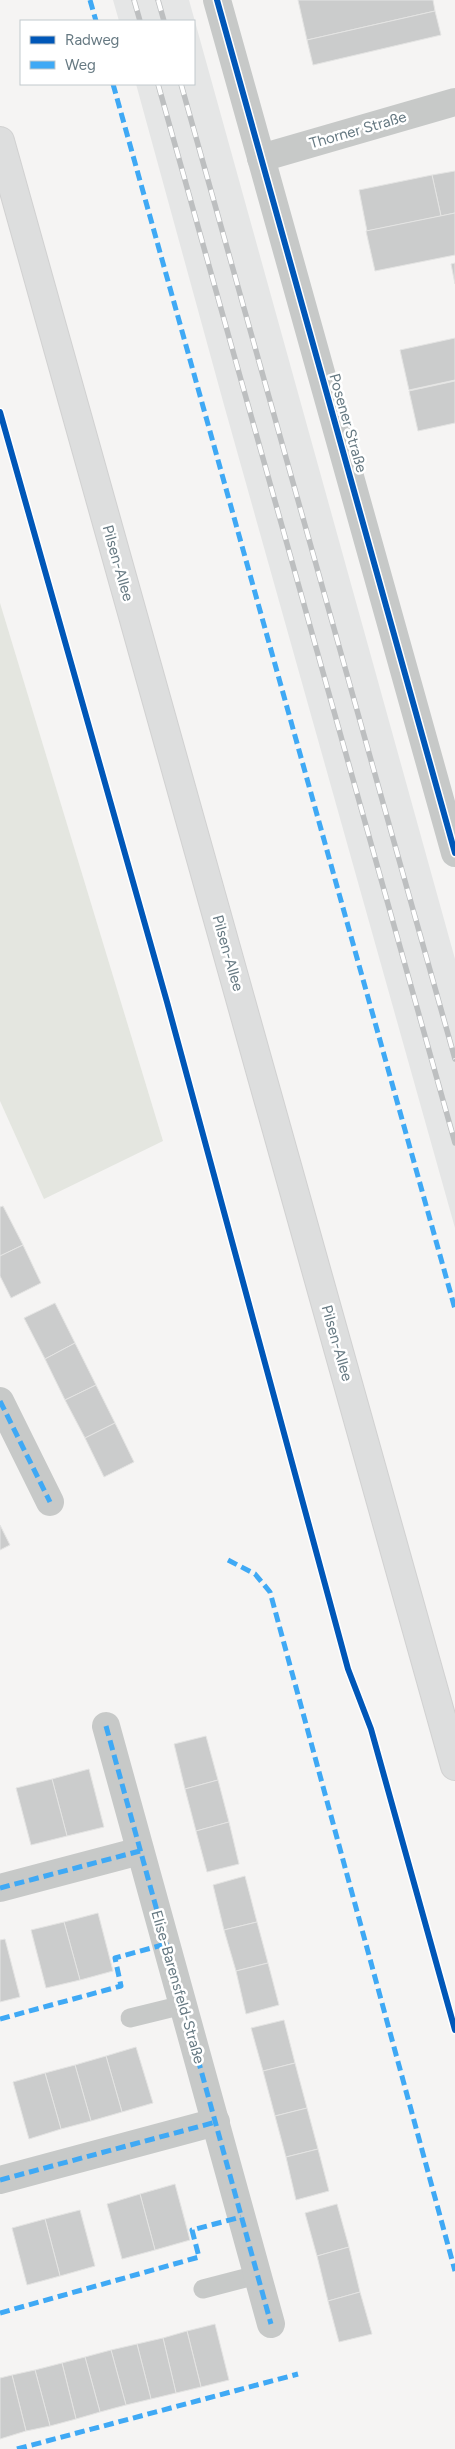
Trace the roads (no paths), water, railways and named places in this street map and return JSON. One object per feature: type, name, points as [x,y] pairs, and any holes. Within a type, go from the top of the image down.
[{"type":"main road","name":"Pilsen-Allee","points":[[0,141],[455,1766]]},
{"type":"street","name":"Posener Straße","points":[[218,0],[454,845]]},
{"type":"street","name":"Thorner Straße","points":[[261,158],[455,102]]},
{"type":"street","points":[[0,1401],[50,1502]]},
{"type":"street","name":"Elise-Barensfeld-Straße","points":[[106,1726],[271,2324]]},
{"type":"street","points":[[0,1888],[140,1851]]},
{"type":"street","points":[[0,2180],[216,2122]]},
{"type":"lane","points":[[130,2018],[183,2004]]},
{"type":"lane","points":[[203,2289],[257,2274]]},
{"type":"railway","points":[[134,0],[140,20]]},
{"type":"railway","points":[[158,0],[164,20]]},
{"type":"railway","points":[[158,85],[455,1143]]},
{"type":"railway","points":[[181,85],[455,1059]]}]
